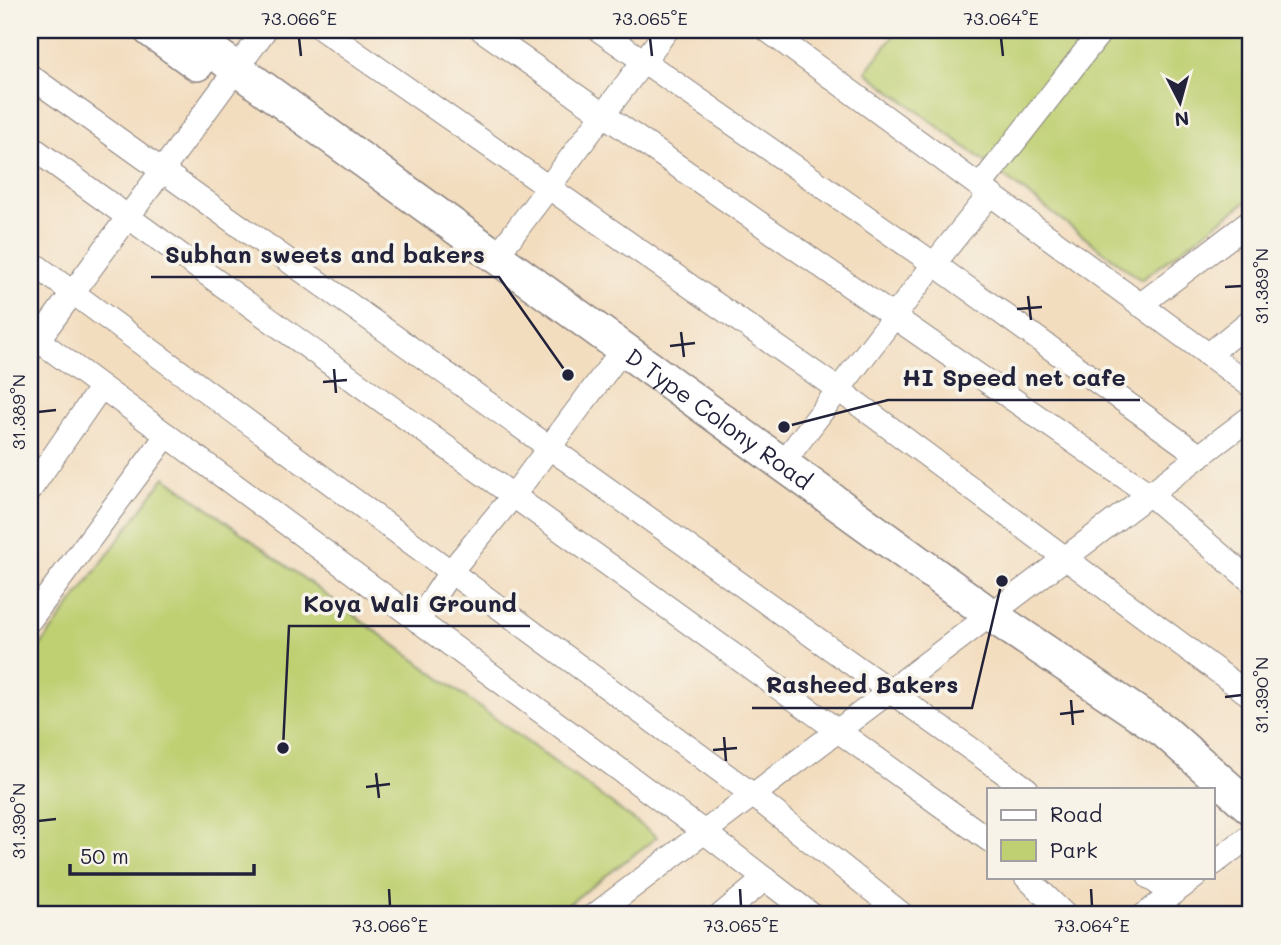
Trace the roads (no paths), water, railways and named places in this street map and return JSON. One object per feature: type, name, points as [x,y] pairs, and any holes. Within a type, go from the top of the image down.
[{"type":"main road","name":"D Type Colony Road","points":[[150,30],[230,76],[496,257],[617,357],[693,426],[985,620],[1164,731],[1251,808]]},
{"type":"main road","name":"D Type Colony Road","points":[[183,30],[230,76],[617,357],[782,464],[1203,788]]},
{"type":"main road","points":[[1214,797],[1251,833]]},
{"type":"street","points":[[265,30],[72,292],[32,342],[167,435],[704,832],[812,915]]},
{"type":"street","points":[[323,30],[839,390],[1251,696]]},
{"type":"street","points":[[482,30],[1149,494],[1251,581]]},
{"type":"street","points":[[599,30],[934,264],[1199,456]]},
{"type":"street","points":[[496,257],[667,30]]},
{"type":"street","points":[[767,30],[1251,386]]},
{"type":"street","points":[[782,464],[895,317],[1102,30]]},
{"type":"street","points":[[30,76],[1026,788]]},
{"type":"street","points":[[30,146],[987,839]]},
{"type":"street","points":[[1140,304],[1251,221]]},
{"type":"street","points":[[30,261],[753,795],[903,915]]},
{"type":"street","points":[[1208,355],[1251,320]]},
{"type":"street","points":[[418,621],[451,571],[513,496],[617,357]]},
{"type":"street","points":[[30,490],[101,387]]},
{"type":"street","points":[[595,915],[1251,416]]},
{"type":"street","points":[[30,620],[167,435]]},
{"type":"street","points":[[1214,863],[1251,833]]},
{"type":"street","points":[[1027,878],[1065,915]]},
{"type":"street","points":[[1150,878],[1173,894]]},
{"type":"street","points":[[1143,915],[1194,878]]},
{"type":"street","points":[[721,915],[765,879]]},
{"type":"place","name":"Subhan sweets and bakers","points":[[568,375]]},
{"type":"place","name":"HI Speed net cafe","points":[[784,427]]},
{"type":"place","name":"Rasheed Bakers","points":[[1002,581]]},
{"type":"place","name":"Koya Wali Ground","points":[[283,748]]}]
